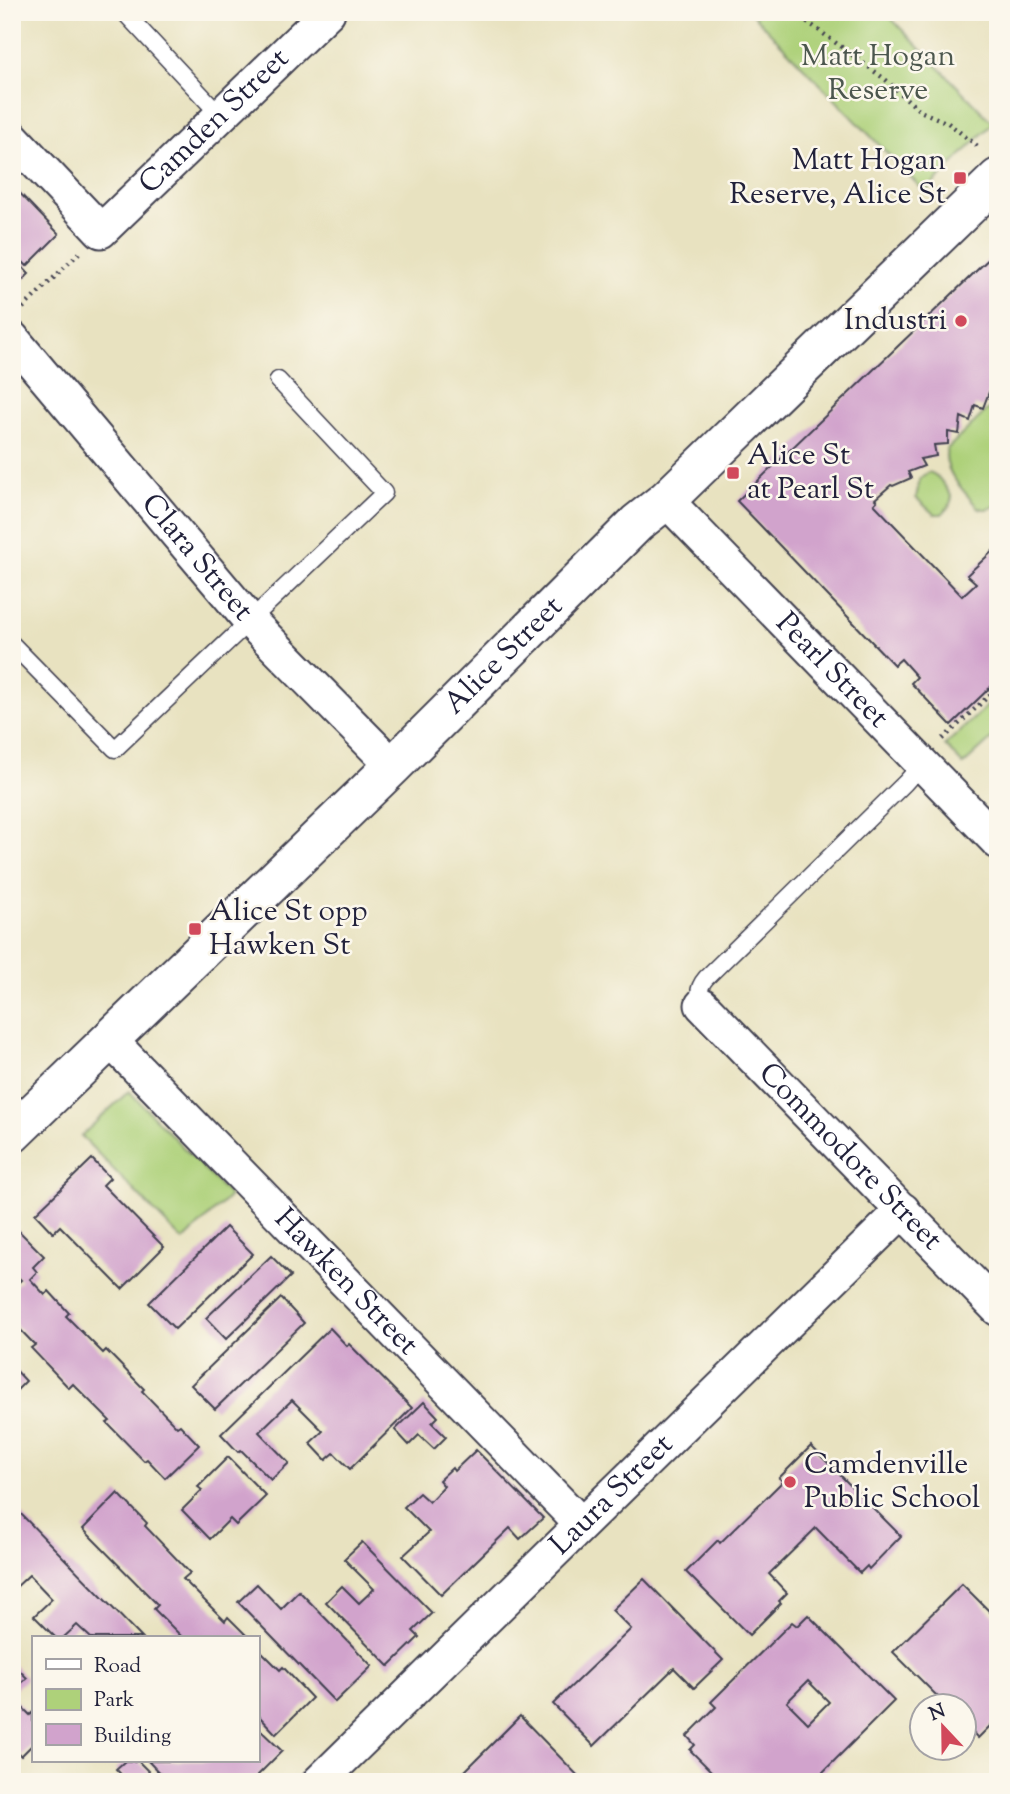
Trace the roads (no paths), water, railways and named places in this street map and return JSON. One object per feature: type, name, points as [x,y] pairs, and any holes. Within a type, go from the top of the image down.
[{"type":"street","name":"Camden Street","points":[[12,137],[101,231],[221,116],[319,15]]},
{"type":"street","name":"Alice Street","points":[[12,1134],[393,766],[637,523],[666,500],[989,163]]},
{"type":"street","name":"Clara Street","points":[[17,323],[251,622],[393,766]]},
{"type":"street","name":"Pearl Street","points":[[666,500],[930,754],[998,842]]},
{"type":"street","name":"Commodore Street","points":[[702,1005],[998,1309]]},
{"type":"street","name":"Hawken Street","points":[[110,1040],[581,1524]]},
{"type":"street","name":"Laura Street","points":[[319,1782],[903,1210]]},
{"type":"lane","points":[[124,12],[221,116]]},
{"type":"lane","points":[[12,645],[115,749],[384,493],[278,380]]},
{"type":"lane","points":[[702,1005],[699,990],[706,978],[905,783],[930,754]]},
{"type":"place","name":"Matt Hogan Reserve, Alice St","points":[[960,178]]},
{"type":"place","name":"Industri","points":[[961,321]]},
{"type":"place","name":"Alice St at Pearl St","points":[[733,473]]},
{"type":"place","name":"Alice St opp Hawken St","points":[[195,929]]},
{"type":"place","name":"Camdenville Public School","points":[[790,1482]]},
{"type":"park label","name":"Matt Hogan Reserve","points":[[878,74]]}]
